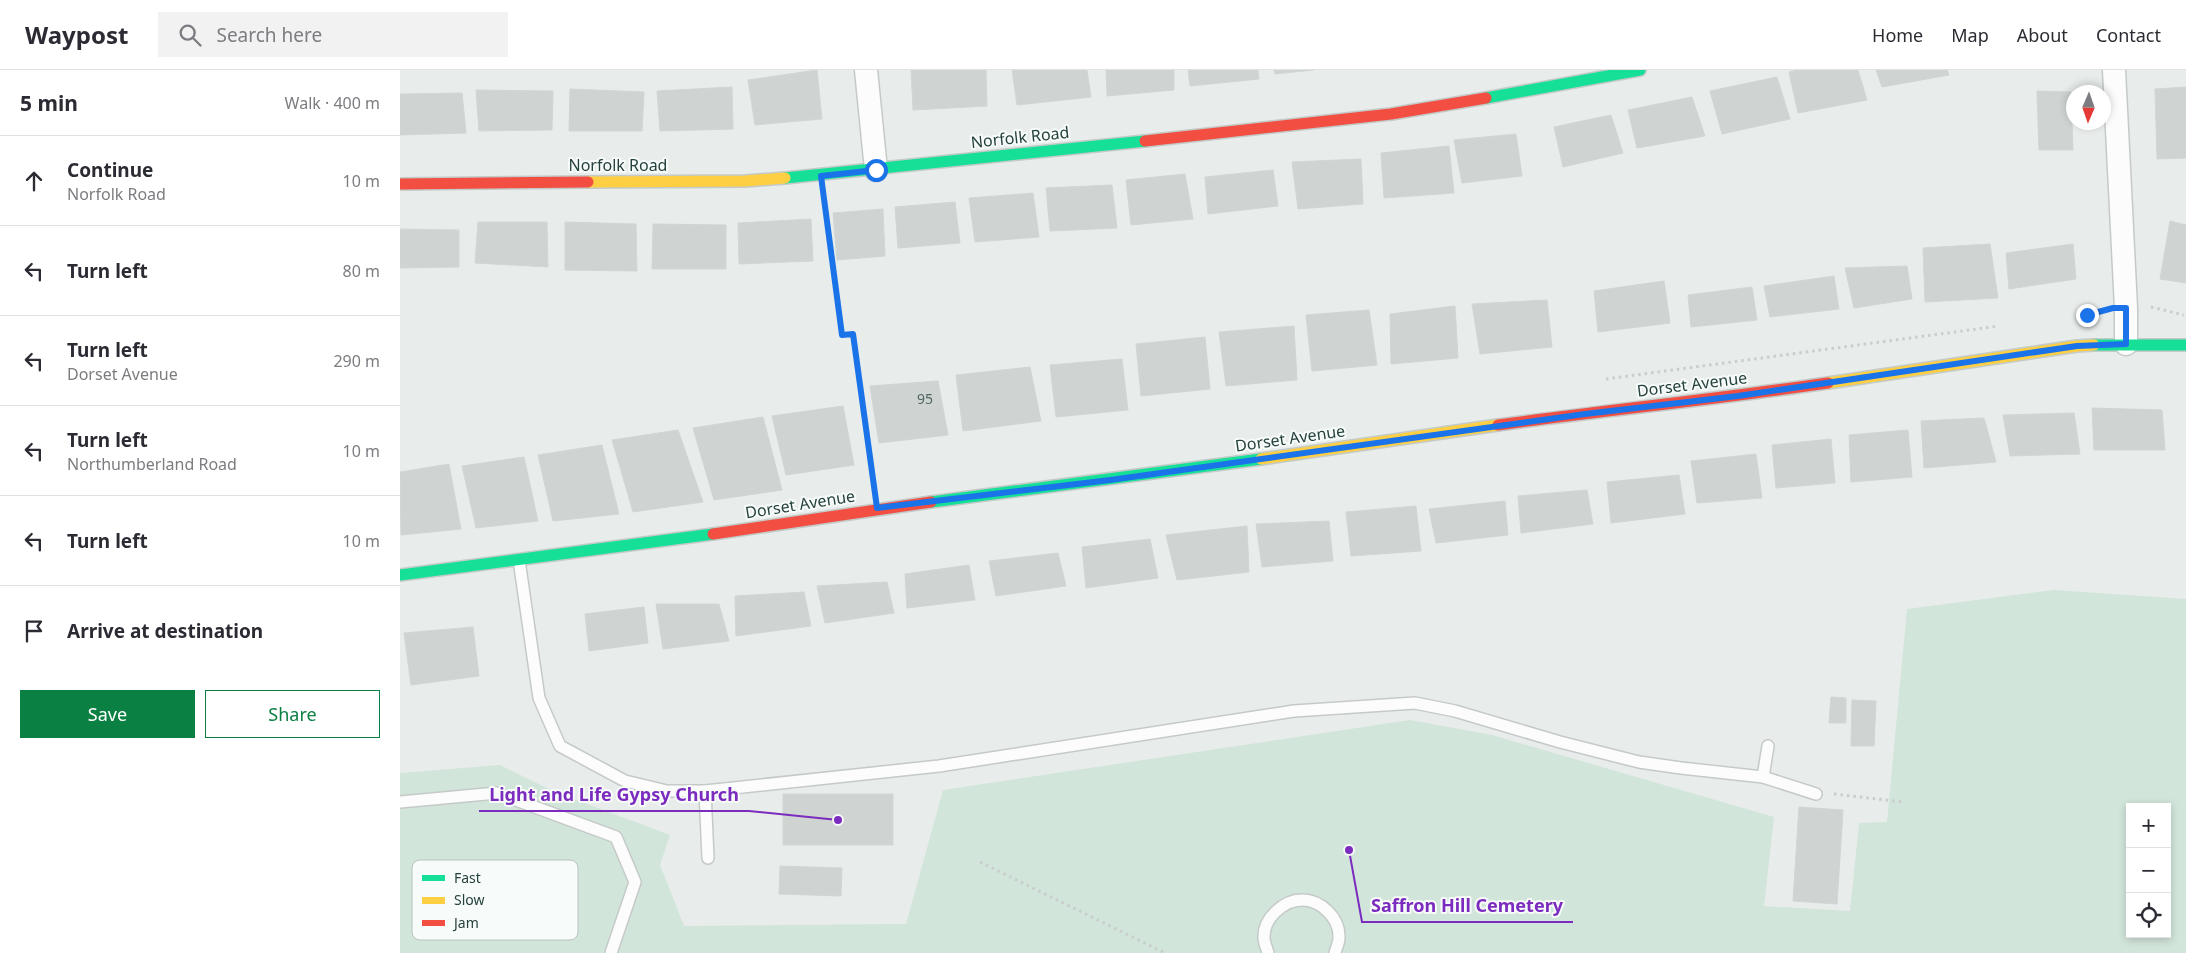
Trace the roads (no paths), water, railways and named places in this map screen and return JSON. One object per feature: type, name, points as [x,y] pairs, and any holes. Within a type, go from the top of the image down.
[{"type":"street","points":[[866,70],[876,170]]},
{"type":"street","name":"Norfolk Road","points":[[400,184],[745,181],[821,176],[1391,114],[1618,76],[1640,70]]},
{"type":"street","points":[[2114,70],[2126,308],[2126,344]]},
{"type":"street","name":"Dorset Avenue","points":[[400,576],[773,526],[877,508],[1110,480],[1585,414],[1738,396],[2077,346],[2126,344],[2186,345]]},
{"type":"lane","points":[[519,560],[539,698],[560,746],[626,781],[667,791],[705,791],[940,766],[1294,711],[1415,703],[1463,713],[1560,742],[1639,762],[1763,777],[1816,794]]},
{"type":"lane","points":[[1763,777],[1768,746]]},
{"type":"lane","points":[[705,791],[708,858]]},
{"type":"lane","points":[[400,802],[497,793],[616,837],[635,882],[611,953]]},
{"type":"lane","points":[[1268,953],[1264,937],[1269,919],[1283,905],[1302,900],[1320,905],[1334,918],[1339,937],[1335,953]]},
{"type":"place","name":"Light and Life Gypsy Church","points":[[838,820]]},
{"type":"place","name":"Saffron Hill Cemetery","points":[[1349,850]]}]
